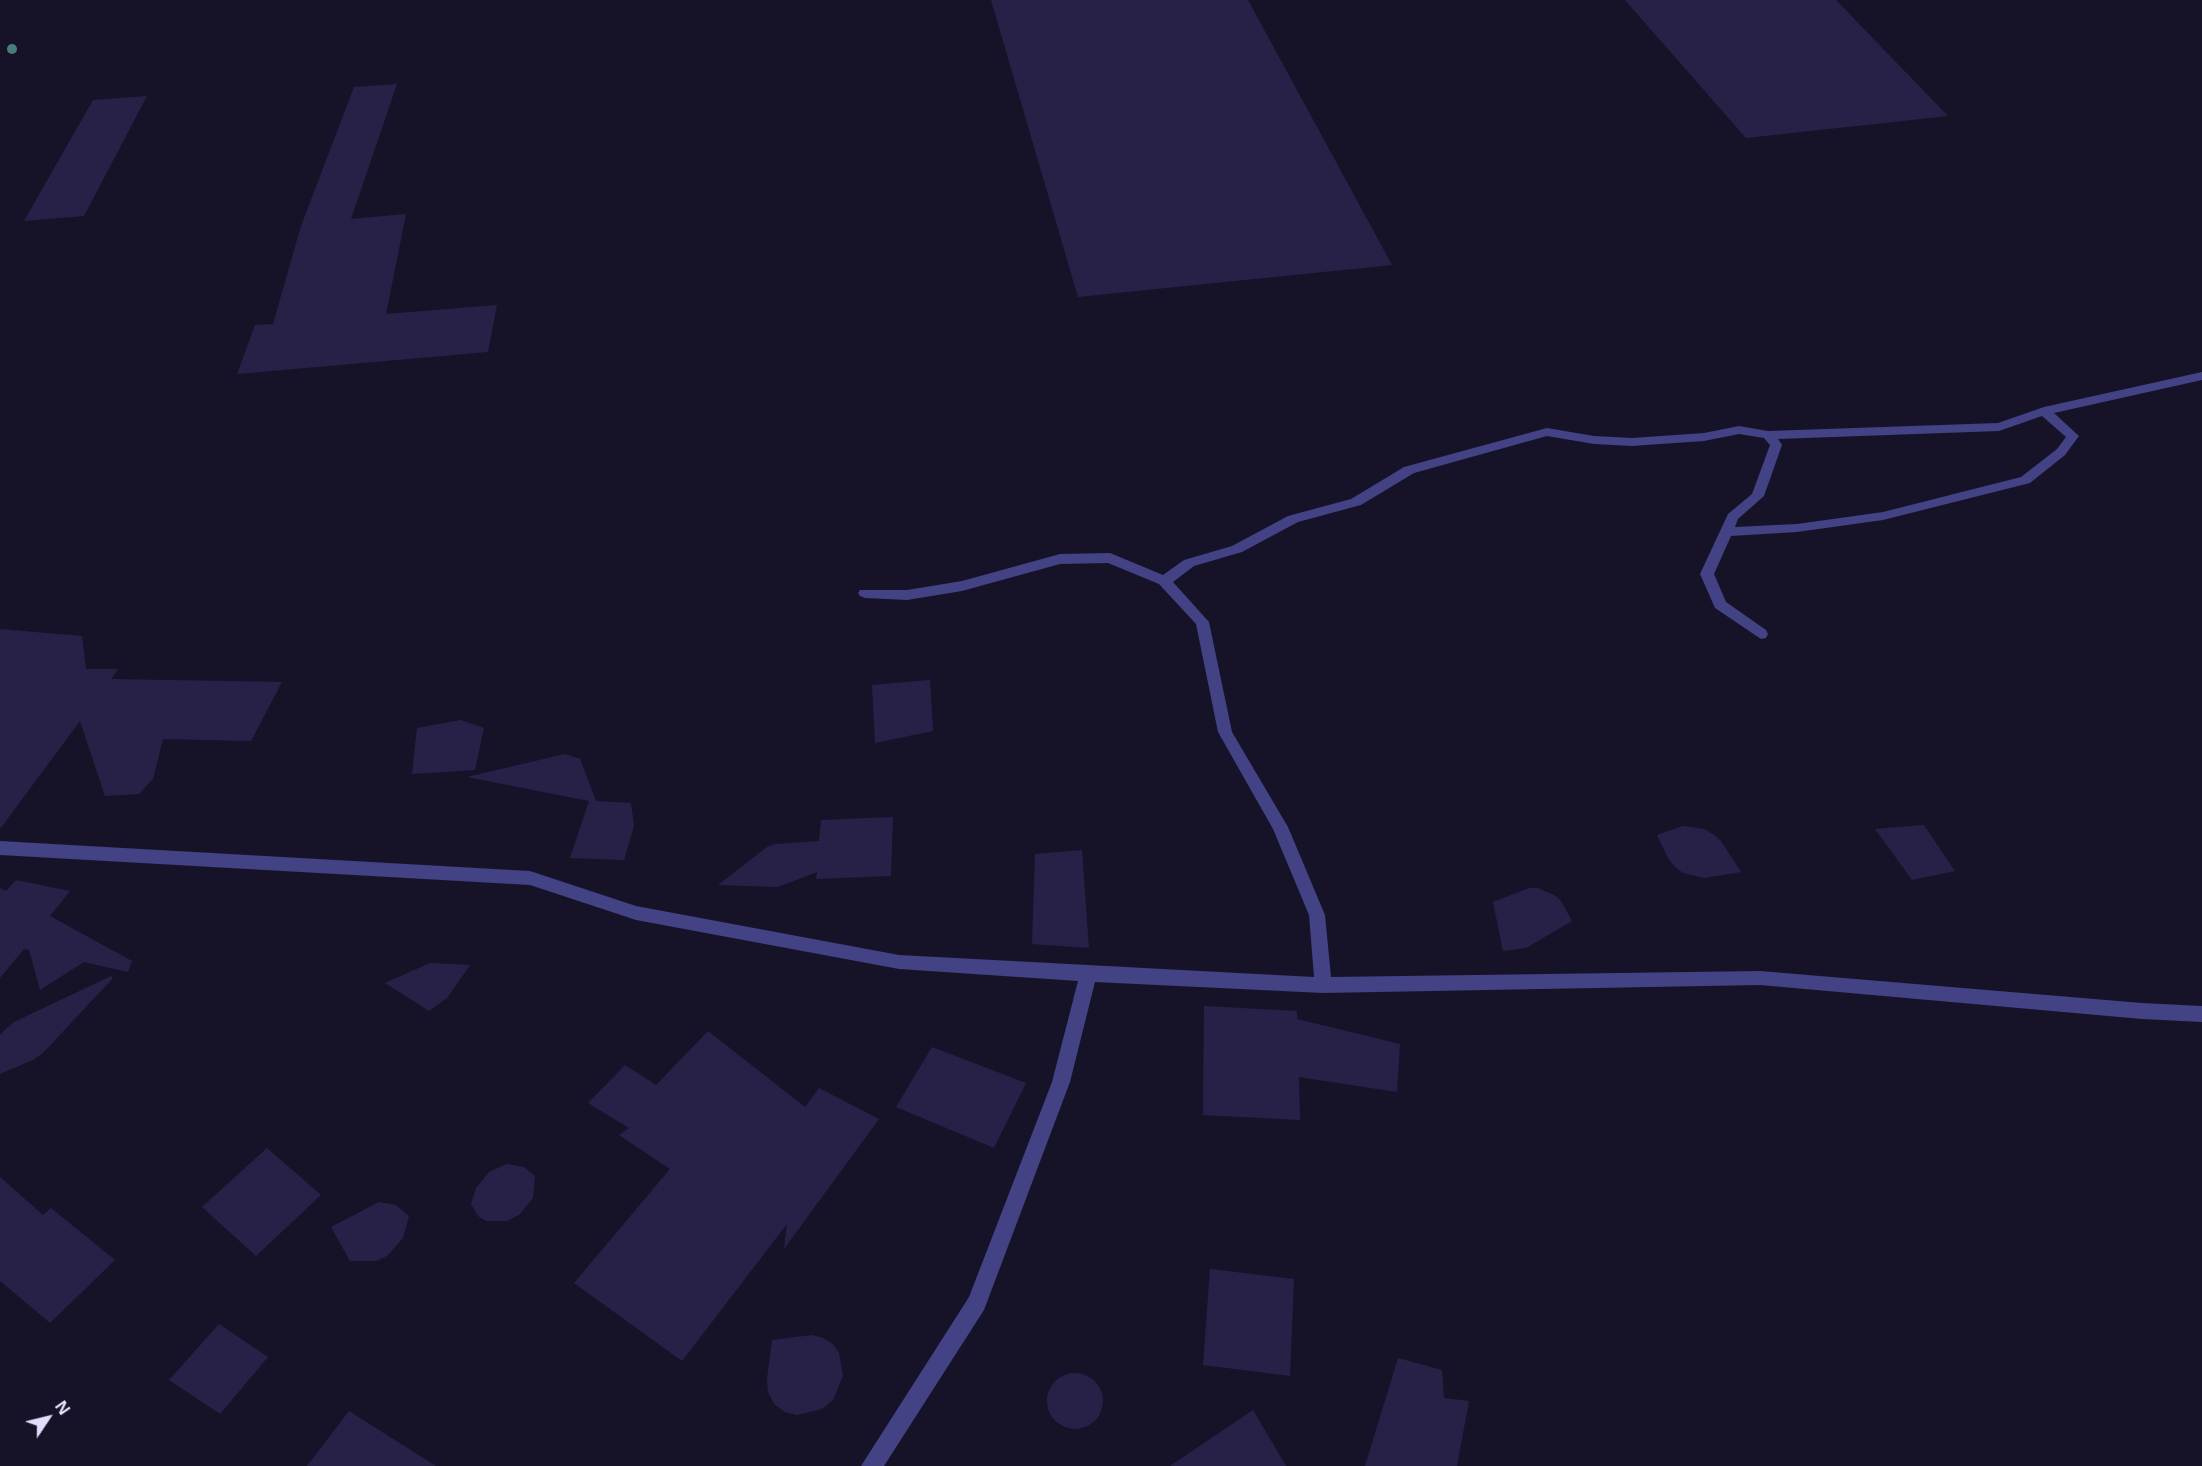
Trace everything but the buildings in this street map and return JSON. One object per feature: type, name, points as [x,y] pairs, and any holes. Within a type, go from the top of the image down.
[{"type":"street","points":[[1164,581],[1189,563],[1238,549],[1293,519],[1356,502],[1409,470],[1547,432],[1594,440],[1632,442],[1704,437],[1739,430],[1768,435],[1938,431],[1999,427],[2044,411],[2202,376]]},
{"type":"street","points":[[1726,532],[1797,528],[1883,516],[2025,480],[2061,452],[2073,436],[2044,411]]},
{"type":"street","points":[[1761,634],[1720,605],[1707,574],[1733,517],[1758,496],[1776,445],[1768,435]]},
{"type":"street","points":[[865,593],[907,595],[962,586],[1060,559],[1110,558],[1164,581],[1202,622],[1225,732],[1280,827],[1317,915],[1323,985]]},
{"type":"street","points":[[0,848],[530,878],[636,913],[898,962],[1088,975],[1323,985],[1760,978],[2142,1011],[2202,1014]]},
{"type":"street","points":[[872,1466],[977,1303],[1061,1082],[1088,975]]}]
